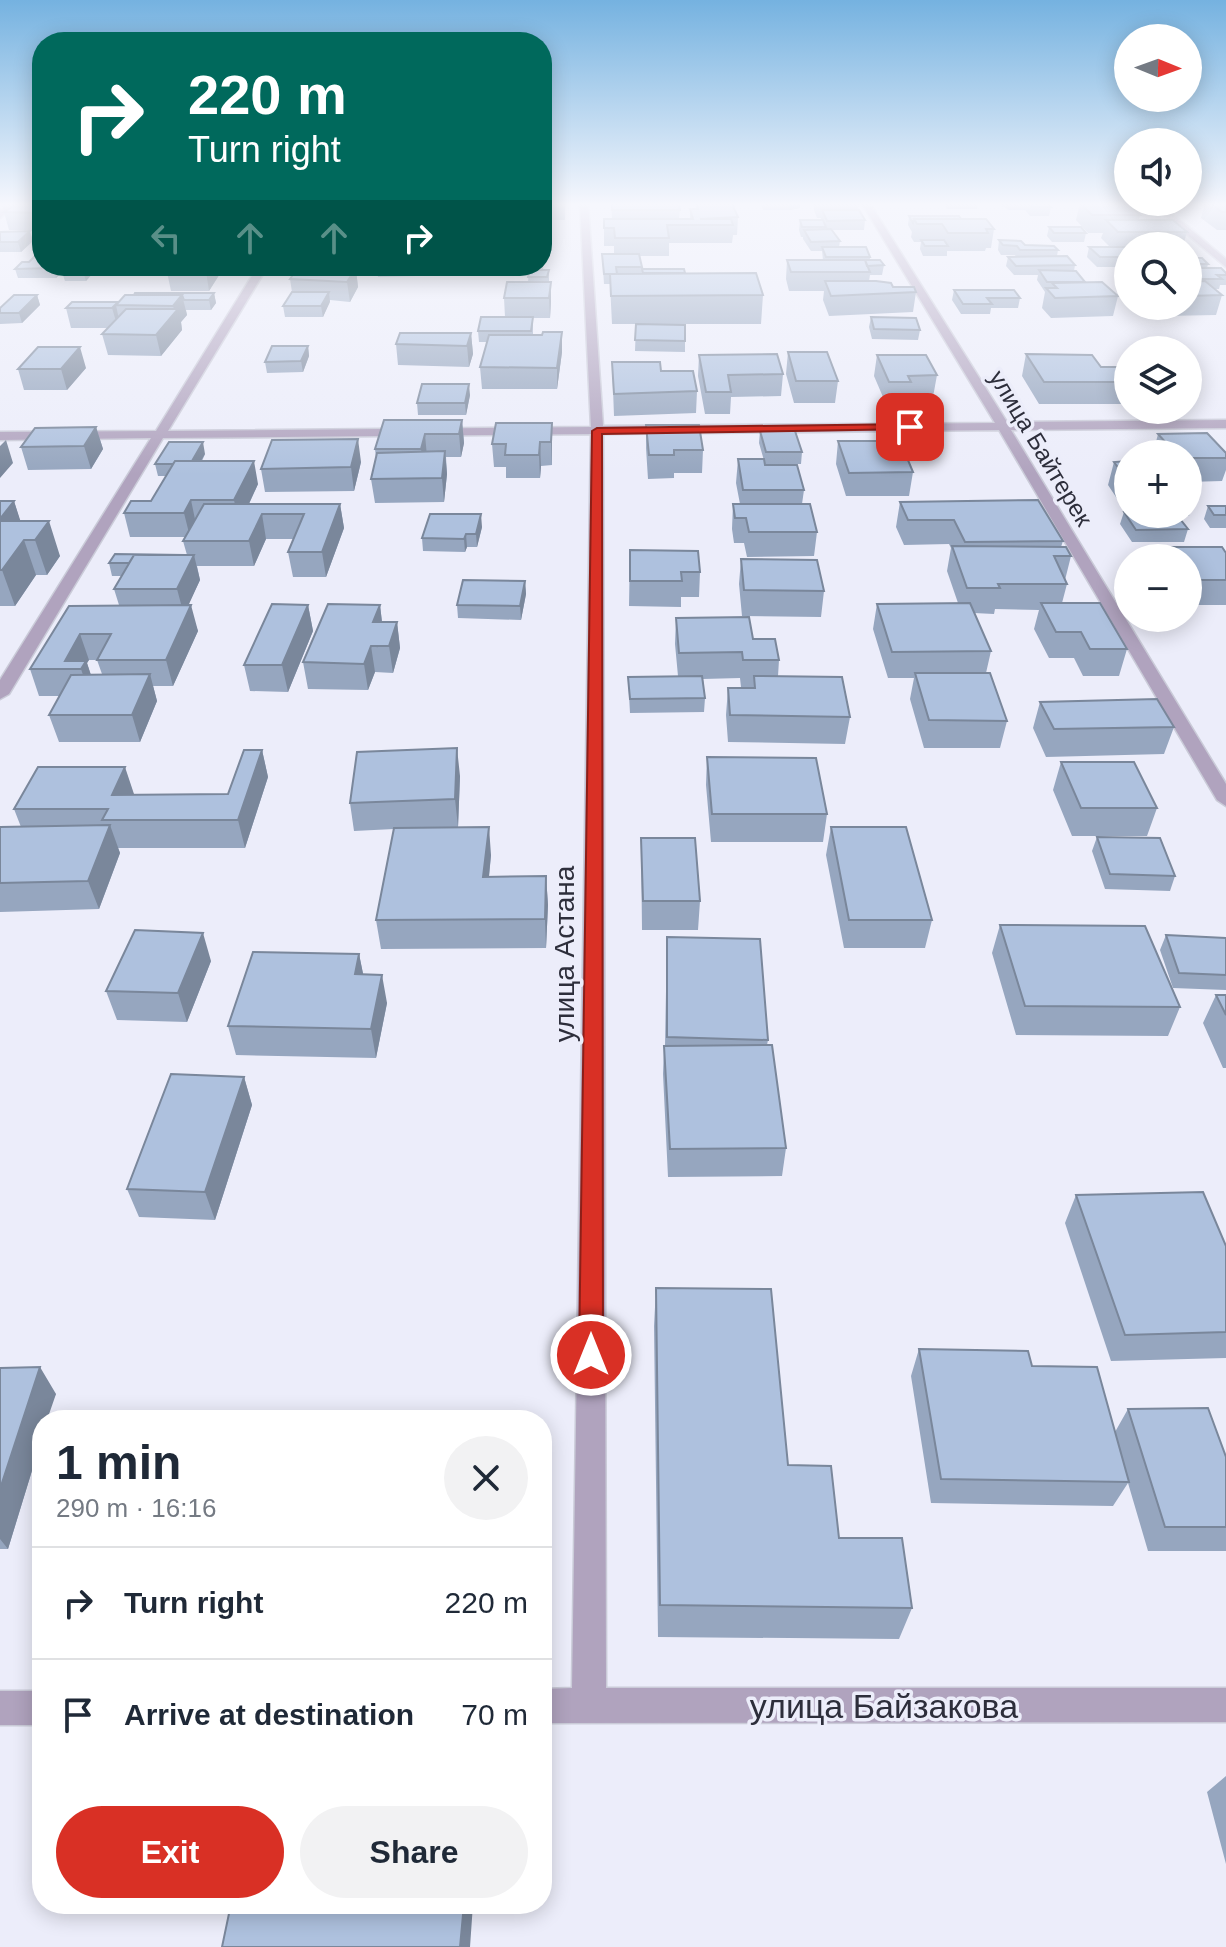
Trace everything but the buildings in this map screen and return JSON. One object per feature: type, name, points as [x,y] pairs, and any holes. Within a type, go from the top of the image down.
[{"type":"street","points":[[0,694],[246,293]]},
{"type":"street","name":"улица Астана","points":[[589,293],[597,431],[589,1706]]},
{"type":"street","name":"улица Байтерек","points":[[921,293],[1226,800]]},
{"type":"street","points":[[0,436],[1226,424]]},
{"type":"street","name":"улица Байзакова","points":[[552,1706],[1226,1705]]},
{"type":"street","points":[[0,1708],[32,1708]]},
{"type":"route","points":[[591,1355],[597,431],[910,427]]}]
